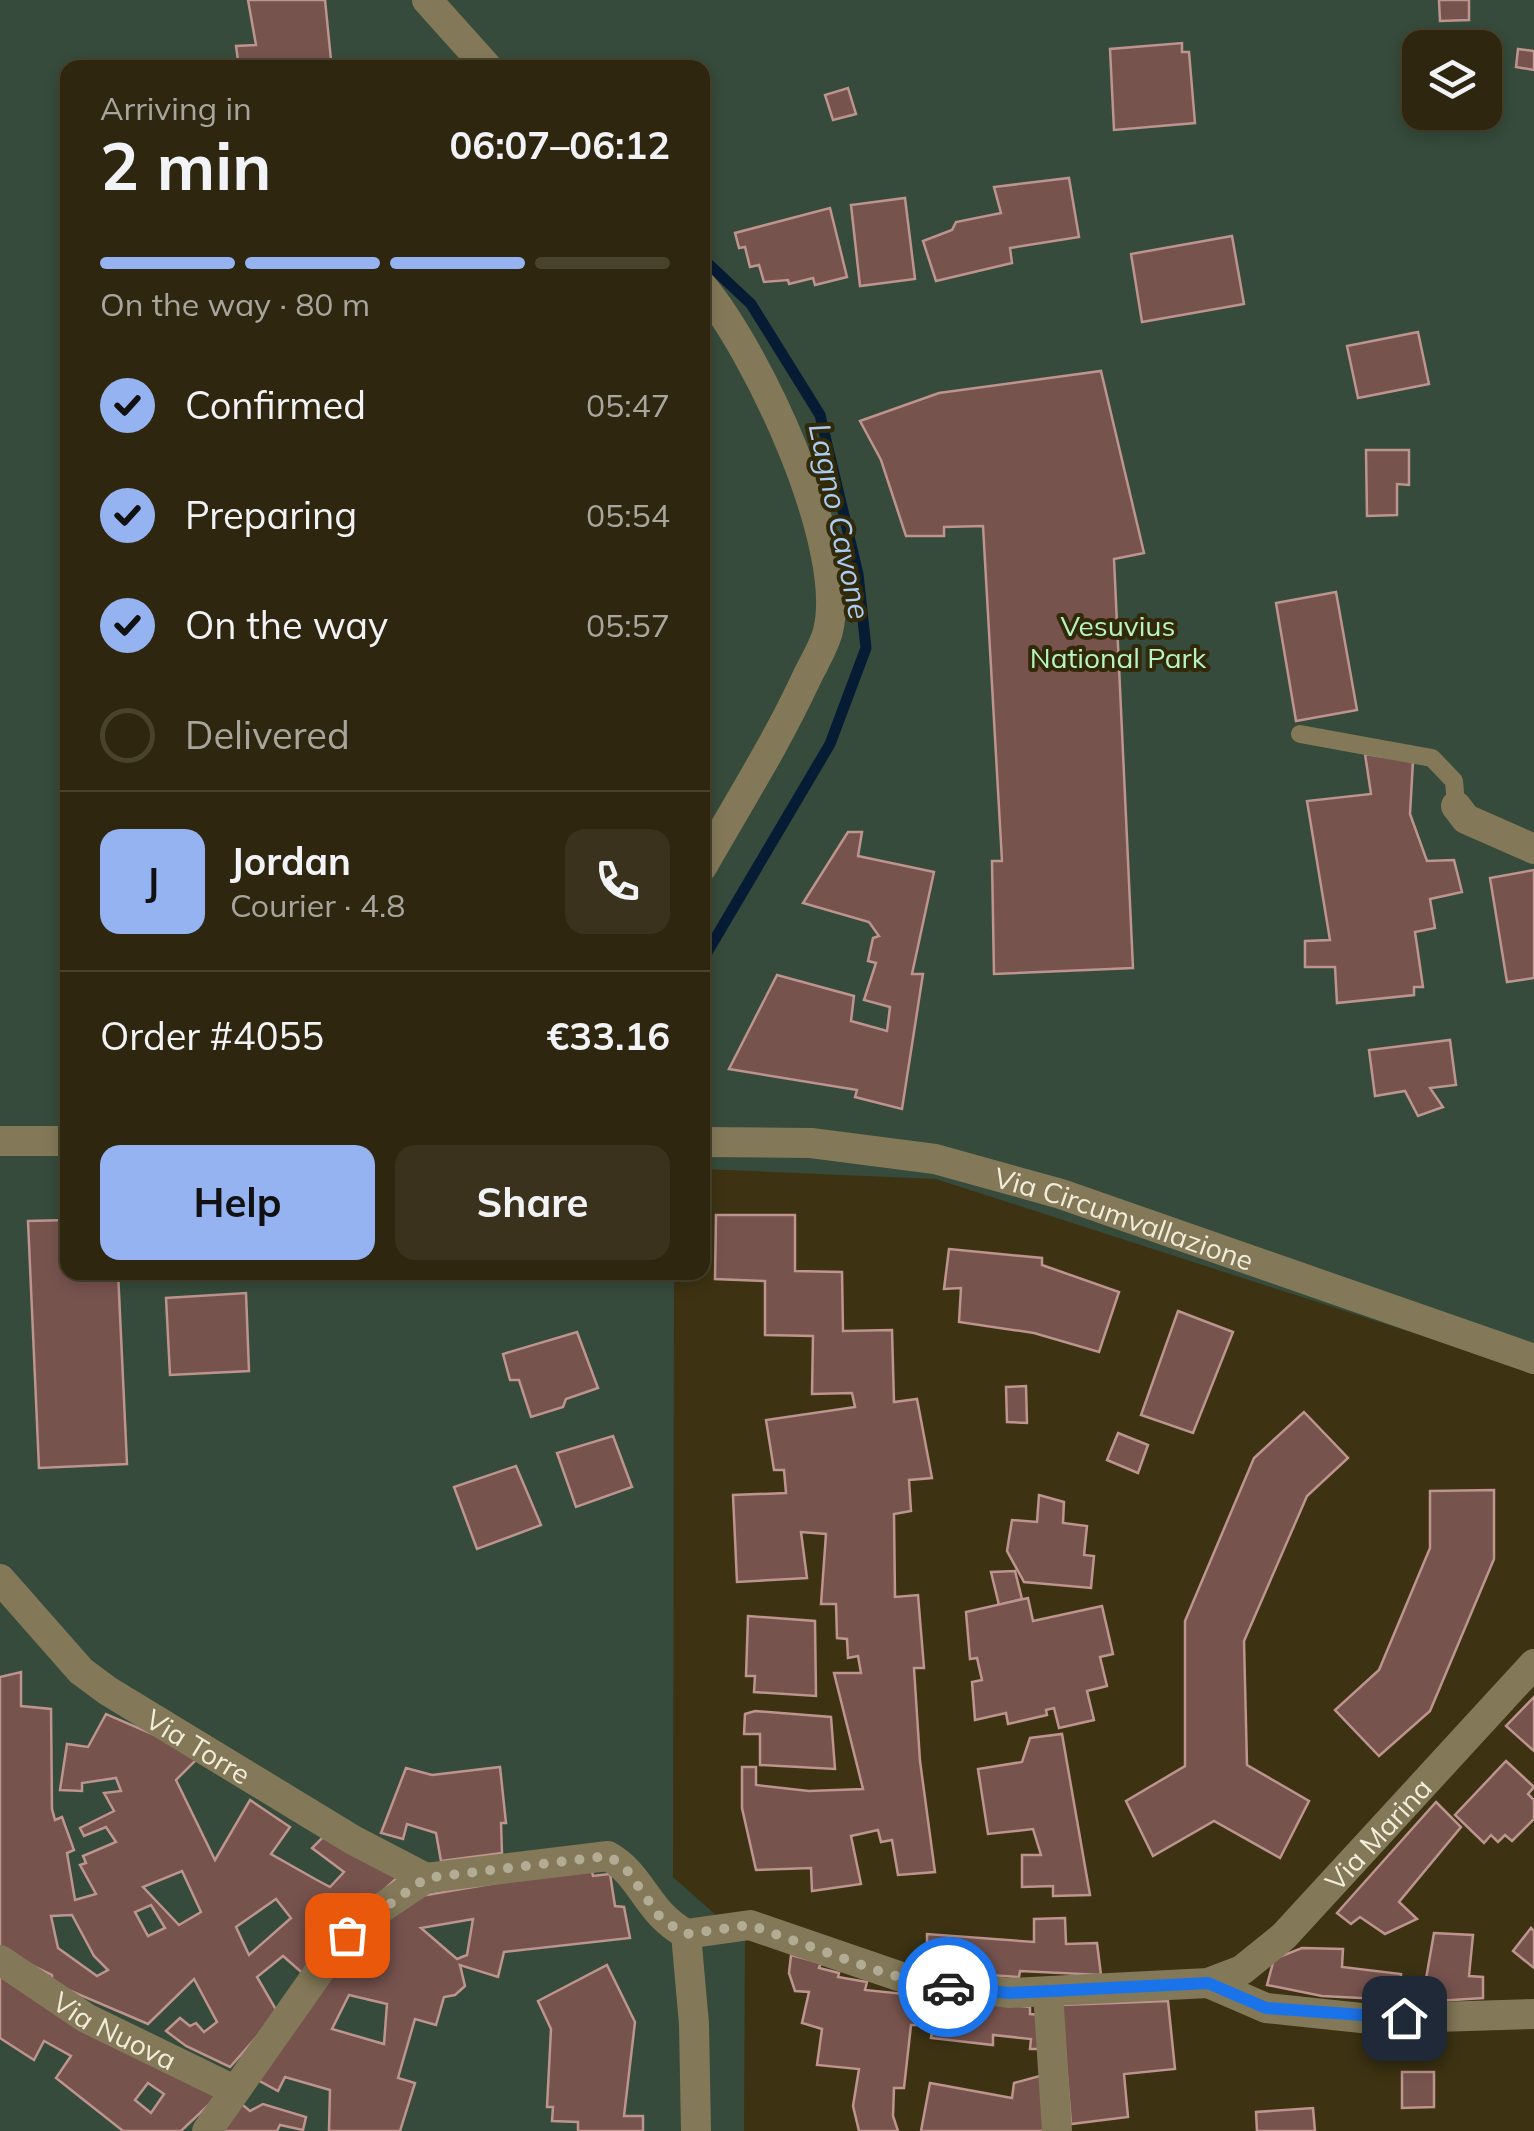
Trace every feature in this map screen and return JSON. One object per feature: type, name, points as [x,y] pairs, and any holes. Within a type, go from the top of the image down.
[{"type":"street","points":[[426,0],[481,60]]},
{"type":"street","points":[[710,298],[754,365],[784,426],[816,519],[830,580],[828,630],[798,697],[710,852]]},
{"type":"street","points":[[1456,806],[1466,818],[1534,849]]},
{"type":"street","points":[[0,1140],[60,1141]]},
{"type":"street","name":"Via Circumvallazione","points":[[710,1142],[810,1143],[935,1159],[1061,1194],[1534,1358]]},
{"type":"street","name":"Via Torre","points":[[0,1580],[81,1671],[108,1691],[353,1840],[426,1878]]},
{"type":"street","name":"Via Marina","points":[[1208,1983],[1242,1970],[1284,1936],[1534,1664]]},
{"type":"street","points":[[207,2131],[347,1935],[426,1878],[608,1856],[624,1866],[662,1920],[686,1934],[750,1925],[910,1980],[1009,1993],[1208,1983],[1266,2008],[1371,2019],[1534,2014]]},
{"type":"street","points":[[686,1934],[694,2024],[696,2131]]},
{"type":"street","name":"Via Nuova","points":[[0,1960],[86,2018],[234,2090]]},
{"type":"street","points":[[1048,1992],[1057,2131]]},
{"type":"lane","points":[[1300,734],[1432,758],[1454,781],[1456,806]]},
{"type":"green space","name":"Vesuvius National Park","points":[[0,0],[1534,0],[1534,1372],[936,1179],[710,1169],[710,60],[60,60],[60,1280],[674,1280],[673,1877],[745,1941],[744,2131],[0,2131]]},
{"type":"building","points":[[248,0],[325,0],[331,60],[238,60],[236,46],[256,45]]},
{"type":"building","points":[[1439,0],[1469,0],[1469,20],[1440,21]]},
{"type":"building","points":[[1182,43],[1182,52],[1189,52],[1195,123],[1114,130],[1110,49]]},
{"type":"building","points":[[1518,49],[1534,51],[1534,70],[1516,67]]},
{"type":"building","points":[[848,88],[856,114],[833,120],[825,95]]},
{"type":"building","points":[[1069,178],[1079,237],[1010,248],[1012,263],[936,281],[923,241],[952,230],[956,222],[1001,213],[994,187]]},
{"type":"building","points":[[905,198],[915,279],[860,286],[851,205]]},
{"type":"building","points":[[830,208],[847,277],[815,285],[813,278],[789,284],[788,280],[764,282],[759,265],[750,267],[745,247],[739,248],[735,233]]},
{"type":"building","points":[[1232,236],[1244,304],[1142,322],[1131,254]]},
{"type":"building","points":[[1418,332],[1429,384],[1358,398],[1347,346]]},
{"type":"building","points":[[1101,371],[1144,553],[1114,559],[1133,968],[994,974],[992,861],[1002,861],[983,526],[944,527],[944,536],[906,536],[881,460],[860,421],[939,393]]},
{"type":"building","points":[[1366,450],[1409,450],[1409,485],[1397,484],[1397,515],[1367,516]]},
{"type":"building","points":[[1336,592],[1357,710],[1296,721],[1276,603]]},
{"type":"building","points":[[1365,754],[1413,761],[1410,814],[1427,861],[1454,860],[1462,892],[1430,899],[1435,928],[1415,932],[1423,987],[1414,987],[1414,995],[1337,1003],[1335,967],[1305,967],[1305,941],[1330,940],[1307,801],[1371,794]]},
{"type":"building","points":[[848,832],[862,832],[858,856],[934,872],[912,974],[923,974],[902,1109],[855,1097],[857,1090],[729,1069],[777,975],[854,996],[851,1021],[887,1031],[890,1007],[864,1000],[876,963],[868,961],[873,938],[879,936],[869,922],[803,903]]},
{"type":"building","points":[[1534,870],[1534,978],[1507,982],[1490,878]]},
{"type":"building","points":[[1450,1040],[1456,1085],[1430,1088],[1443,1107],[1418,1116],[1405,1091],[1375,1096],[1369,1050]]},
{"type":"building","points":[[716,1215],[795,1215],[795,1271],[842,1272],[843,1331],[892,1330],[894,1402],[917,1399],[932,1478],[909,1480],[911,1511],[894,1514],[895,1597],[918,1595],[924,1668],[914,1668],[920,1761],[935,1872],[898,1875],[892,1840],[881,1842],[878,1830],[851,1836],[861,1884],[812,1891],[811,1868],[756,1870],[742,1808],[742,1767],[756,1767],[756,1785],[809,1791],[863,1789],[834,1673],[861,1673],[858,1656],[848,1658],[847,1639],[837,1638],[836,1604],[821,1604],[826,1534],[801,1532],[807,1578],[737,1582],[733,1495],[786,1493],[784,1470],[774,1470],[766,1420],[855,1407],[852,1393],[812,1394],[813,1336],[765,1335],[765,1281],[715,1279]]},
{"type":"building","points":[[60,1220],[60,1280],[118,1280],[127,1464],[39,1468],[28,1221]]},
{"type":"building","points":[[949,1249],[1042,1258],[1042,1265],[1119,1292],[1099,1352],[1034,1333],[959,1322],[961,1288],[944,1289]]},
{"type":"building","points":[[246,1293],[249,1371],[170,1375],[166,1298]]},
{"type":"building","points":[[1178,1311],[1233,1332],[1193,1433],[1141,1415]]},
{"type":"building","points":[[577,1332],[598,1388],[566,1399],[563,1407],[531,1417],[519,1380],[510,1380],[503,1354]]},
{"type":"building","points":[[1026,1386],[1027,1423],[1007,1422],[1006,1387]]},
{"type":"building","points":[[1304,1412],[1348,1458],[1307,1496],[1244,1641],[1247,1765],[1309,1801],[1280,1858],[1214,1821],[1153,1856],[1126,1801],[1185,1766],[1185,1621],[1254,1458]]},
{"type":"building","points":[[1118,1433],[1148,1445],[1138,1473],[1107,1460]]},
{"type":"building","points":[[613,1436],[632,1487],[576,1507],[557,1453]]},
{"type":"building","points":[[516,1466],[541,1525],[477,1549],[454,1487]]},
{"type":"building","points":[[1494,1490],[1494,1559],[1430,1711],[1379,1756],[1335,1710],[1379,1670],[1430,1548],[1430,1491]]},
{"type":"building","points":[[1039,1495],[1064,1502],[1063,1523],[1087,1526],[1084,1555],[1094,1556],[1091,1588],[1024,1582],[1007,1551],[1012,1520],[1037,1522]]},
{"type":"building","points":[[1015,1571],[1022,1599],[999,1605],[991,1572]]},
{"type":"building","points":[[1028,1598],[1033,1621],[1102,1606],[1113,1654],[1100,1657],[1107,1686],[1087,1691],[1094,1720],[1059,1728],[1054,1708],[1046,1710],[1047,1715],[1008,1724],[1006,1713],[975,1720],[972,1682],[982,1680],[977,1658],[970,1659],[966,1612]]},
{"type":"building","points":[[748,1616],[815,1621],[816,1696],[754,1692],[755,1676],[746,1676]]},
{"type":"building","points":[[21,1672],[21,1706],[51,1709],[52,1809],[55,1820],[62,1817],[74,1850],[67,1853],[75,1900],[96,1894],[80,1865],[86,1863],[83,1856],[116,1842],[106,1827],[84,1836],[80,1828],[114,1811],[104,1793],[121,1791],[116,1778],[82,1783],[82,1791],[60,1790],[67,1744],[88,1747],[106,1714],[171,1742],[196,1760],[176,1780],[215,1860],[250,1800],[290,1827],[271,1854],[330,1887],[344,1872],[312,1848],[324,1836],[399,1876],[334,1936],[307,1977],[283,1956],[257,1977],[278,2013],[230,2067],[186,2046],[166,2031],[180,2018],[190,2026],[196,2023],[204,2032],[217,2022],[194,1979],[148,2024],[52,1983],[52,1975],[0,1950],[0,1677]],"holes":[[[182,1871],[201,1912],[179,1925],[143,1887]],[[276,1899],[291,1918],[249,1955],[236,1927]],[[151,1905],[165,1928],[148,1936],[135,1912]],[[72,1915],[94,1956],[108,1970],[97,1976],[58,1948],[51,1916]]]},
{"type":"building","points":[[1534,1697],[1534,1751],[1506,1726]]},
{"type":"building","points":[[755,1711],[831,1717],[835,1769],[760,1765],[760,1734],[744,1734],[745,1714]]},
{"type":"building","points":[[1062,1734],[1090,1895],[1053,1896],[1053,1886],[1022,1887],[1022,1855],[1041,1855],[1033,1829],[988,1834],[978,1769],[1022,1762],[1030,1738]]},
{"type":"building","points":[[1506,1761],[1534,1787],[1528,1794],[1534,1800],[1534,1819],[1512,1841],[1505,1835],[1498,1842],[1491,1835],[1484,1843],[1455,1815]]},
{"type":"building","points":[[500,1767],[506,1823],[501,1823],[502,1853],[441,1861],[436,1833],[407,1824],[403,1839],[381,1833],[406,1768],[432,1775]]},
{"type":"building","points":[[1436,1802],[1461,1827],[1399,1902],[1417,1919],[1385,1934],[1360,1917],[1351,1924],[1337,1913]]},
{"type":"building","points":[[591,1867],[593,1876],[610,1874],[615,1906],[624,1907],[630,1938],[504,1952],[498,1977],[460,1965],[465,1986],[455,1995],[444,1997],[436,2025],[415,2019],[398,2078],[415,2083],[400,2131],[329,2131],[330,2090],[285,2077],[278,2091],[256,2079],[353,1939],[409,1898]],"holes":[[[473,1919],[467,1955],[457,1959],[421,1928]],[[349,1995],[387,2004],[384,2044],[332,2029]]]},
{"type":"building","points":[[1065,1918],[1066,1944],[1097,1943],[1101,1975],[1020,1971],[1019,1977],[989,1975],[948,1966],[950,1951],[927,1949],[927,1934],[1034,1942],[1034,1919]]},
{"type":"building","points":[[1531,1928],[1534,1931],[1534,1968],[1513,1951]]},
{"type":"building","points":[[1434,1933],[1473,1935],[1469,1976],[1483,1977],[1483,1998],[1422,2002]]},
{"type":"building","points":[[1302,1948],[1343,1949],[1342,1967],[1401,1974],[1399,2000],[1322,1996],[1267,1985],[1274,1959]]},
{"type":"building","points":[[791,1955],[821,1963],[819,1968],[839,1973],[838,1977],[867,1982],[865,1990],[1030,2007],[1030,2014],[1043,2015],[1041,2049],[1030,2049],[1031,2039],[993,2035],[993,2045],[931,2038],[933,2025],[911,2025],[904,2088],[894,2088],[893,2116],[898,2131],[859,2131],[853,2106],[859,2069],[817,2065],[822,2029],[802,2023],[809,1992],[795,1991],[789,1973]]},
{"type":"building","points":[[607,1965],[635,2022],[624,2116],[643,2116],[643,2131],[578,2131],[578,2122],[552,2121],[553,2107],[547,2107],[551,2029],[538,2001]]},
{"type":"building","points":[[0,1970],[217,2097],[181,2131],[123,2131],[56,2078],[71,2056],[44,2041],[34,2060],[0,2038]],"holes":[[[148,2083],[164,2094],[151,2113],[135,2100]]]},
{"type":"building","points":[[1168,2001],[1175,2069],[1124,2074],[1128,2117],[1071,2124],[1061,2005]]},
{"type":"building","points":[[1402,2072],[1434,2072],[1434,2107],[1402,2108]]},
{"type":"building","points":[[1043,2075],[1049,2131],[921,2131],[930,2083],[1012,2098],[1014,2083]]},
{"type":"building","points":[[238,2101],[250,2111],[263,2104],[306,2117],[303,2130],[280,2125],[277,2131],[220,2131]]},
{"type":"building","points":[[1313,2108],[1315,2131],[1257,2131],[1256,2112]]},
{"type":"waterway","name":"Lagno Cavone","points":[[710,266],[751,304],[820,415],[858,574],[866,648],[830,744],[710,947]]},
{"type":"way so far","points":[[347,1935],[426,1878],[608,1856],[624,1866],[662,1920],[686,1934],[750,1925],[887,1974],[948,1987]]},
{"type":"route","points":[[948,1987],[1009,1993],[1208,1983],[1266,2008],[1371,2019],[1404,2018]]}]
